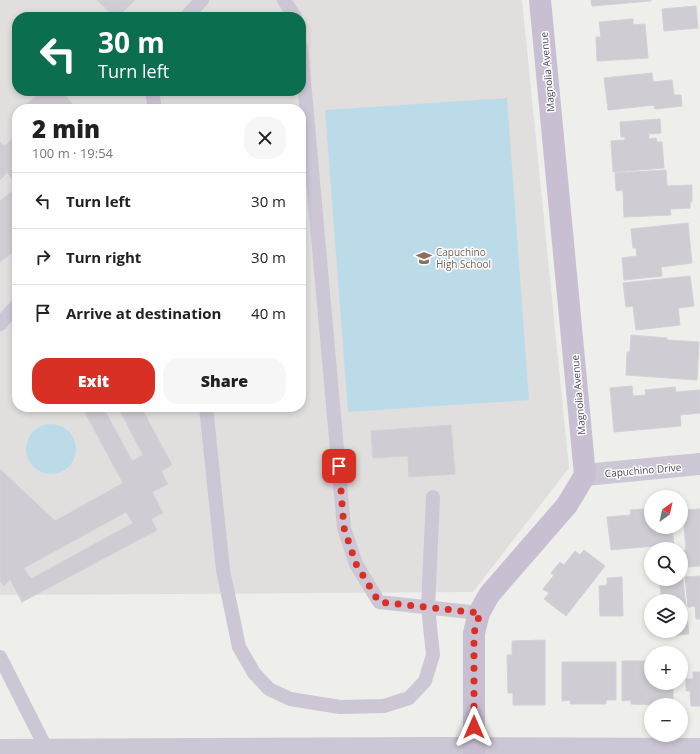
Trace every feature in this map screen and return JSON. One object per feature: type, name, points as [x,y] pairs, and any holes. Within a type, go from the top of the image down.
[{"type":"main road","name":"Magnolia Avenue","points":[[540,0],[586,475]]},
{"type":"main road","points":[[474,751],[474,633],[480,613],[489,595],[567,505],[586,475]]},
{"type":"street","name":"Capuchino Drive","points":[[586,475],[700,464]]},
{"type":"street","points":[[0,750],[474,751],[700,749]]},
{"type":"lane","points":[[191,12],[202,0]]},
{"type":"lane","points":[[284,0],[292,12]]},
{"type":"lane","points":[[305,96],[344,528],[356,564],[379,602],[480,613]]},
{"type":"lane","points":[[0,324],[12,311]]},
{"type":"lane","points":[[207,412],[223,570],[239,647],[254,673],[269,689],[290,699],[340,707],[384,706],[409,698],[425,681],[433,655],[428,607],[433,497]]},
{"type":"lane","points":[[2,664],[47,750]]},
{"type":"shaded area","name":"Capuchino High School","points":[[0,0],[522,0],[569,468],[473,592],[0,595]]},
{"type":"shaded area","points":[[507,98],[529,400],[348,412],[325,110]]},
{"type":"shaded area","points":[[46,424],[56,424],[69,431],[76,444],[76,454],[69,467],[56,474],[46,474],[37,470],[30,463],[26,454],[26,444],[30,435],[37,428]]},
{"type":"building","points":[[97,0],[135,0],[123,12],[110,12]]},
{"type":"building","points":[[591,0],[651,0],[651,1],[592,6]]},
{"type":"building","points":[[696,6],[698,28],[664,31],[662,9]]},
{"type":"building","points":[[633,19],[633,25],[645,24],[648,58],[597,61],[596,37],[601,37],[599,22]]},
{"type":"building","points":[[652,73],[653,82],[672,80],[674,95],[681,95],[682,106],[655,109],[654,105],[608,110],[604,78]]},
{"type":"building","points":[[37,96],[66,96],[72,104],[26,104]]},
{"type":"building","points":[[660,119],[661,133],[649,134],[649,139],[656,138],[657,142],[662,142],[664,168],[613,172],[611,141],[625,140],[625,137],[621,137],[620,122]]},
{"type":"building","points":[[12,140],[12,153],[4,146]]},
{"type":"building","points":[[0,142],[12,153],[12,167],[0,180]]},
{"type":"building","points":[[12,167],[12,178],[7,172]]},
{"type":"building","points":[[666,170],[667,186],[692,185],[692,202],[690,202],[690,208],[670,209],[671,215],[624,217],[623,190],[616,191],[615,173]]},
{"type":"building","points":[[12,191],[12,253],[0,262],[0,201]]},
{"type":"building","points":[[688,223],[692,263],[661,267],[662,276],[624,280],[622,258],[637,256],[636,248],[633,248],[631,229]]},
{"type":"building","points":[[690,276],[694,306],[678,308],[680,325],[636,330],[633,306],[626,307],[623,283]]},
{"type":"building","points":[[631,335],[667,338],[667,340],[699,342],[697,380],[626,375],[627,352],[630,352]]},
{"type":"building","points":[[632,386],[633,396],[646,395],[645,390],[675,387],[676,392],[700,390],[700,413],[680,415],[681,426],[614,432],[610,388]]},
{"type":"building","points":[[85,412],[106,412],[132,461],[143,455],[121,412],[144,412],[172,465],[161,471],[168,484],[152,492],[163,513],[151,519],[157,530],[22,602],[10,579],[4,586],[0,581],[0,469],[55,521],[123,483]],"holes":[[[126,512],[133,523],[31,579],[24,568]]]},
{"type":"building","points":[[451,425],[455,474],[409,477],[408,456],[373,458],[371,431]]},
{"type":"building","points":[[644,509],[644,534],[673,534],[674,542],[644,542],[644,547],[611,550],[607,517],[631,515],[630,510]]},
{"type":"building","points":[[700,509],[700,566],[688,567],[688,542],[685,542],[685,534],[688,534],[688,510]]},
{"type":"building","points":[[584,550],[605,566],[566,616],[544,599],[549,593],[543,589],[554,575],[551,573],[560,562],[564,565],[575,551],[580,555]]},
{"type":"building","points":[[700,576],[700,619],[696,619],[695,606],[688,607],[688,594],[687,594],[686,586],[688,586],[688,577]]},
{"type":"building","points":[[622,577],[623,616],[600,616],[599,586],[607,585],[607,578]]},
{"type":"building","points":[[660,586],[684,586],[684,594],[661,594]]},
{"type":"building","points":[[545,640],[545,705],[513,705],[513,693],[508,693],[507,655],[512,655],[512,641]]},
{"type":"building","points":[[622,661],[644,661],[644,690],[673,690],[673,698],[644,698],[644,704],[631,704],[631,700],[622,701]]},
{"type":"building","points":[[562,662],[616,662],[616,700],[606,700],[606,704],[570,704],[570,700],[562,701]]},
{"type":"building","points":[[693,672],[700,672],[700,706],[691,706],[690,691],[686,691],[688,690],[688,679],[693,679]]},
{"type":"place","name":"Capuchino High School","points":[[424,258]]},
{"type":"route","points":[[339,466],[344,528],[356,564],[379,602],[480,613],[474,633],[474,727]]}]
